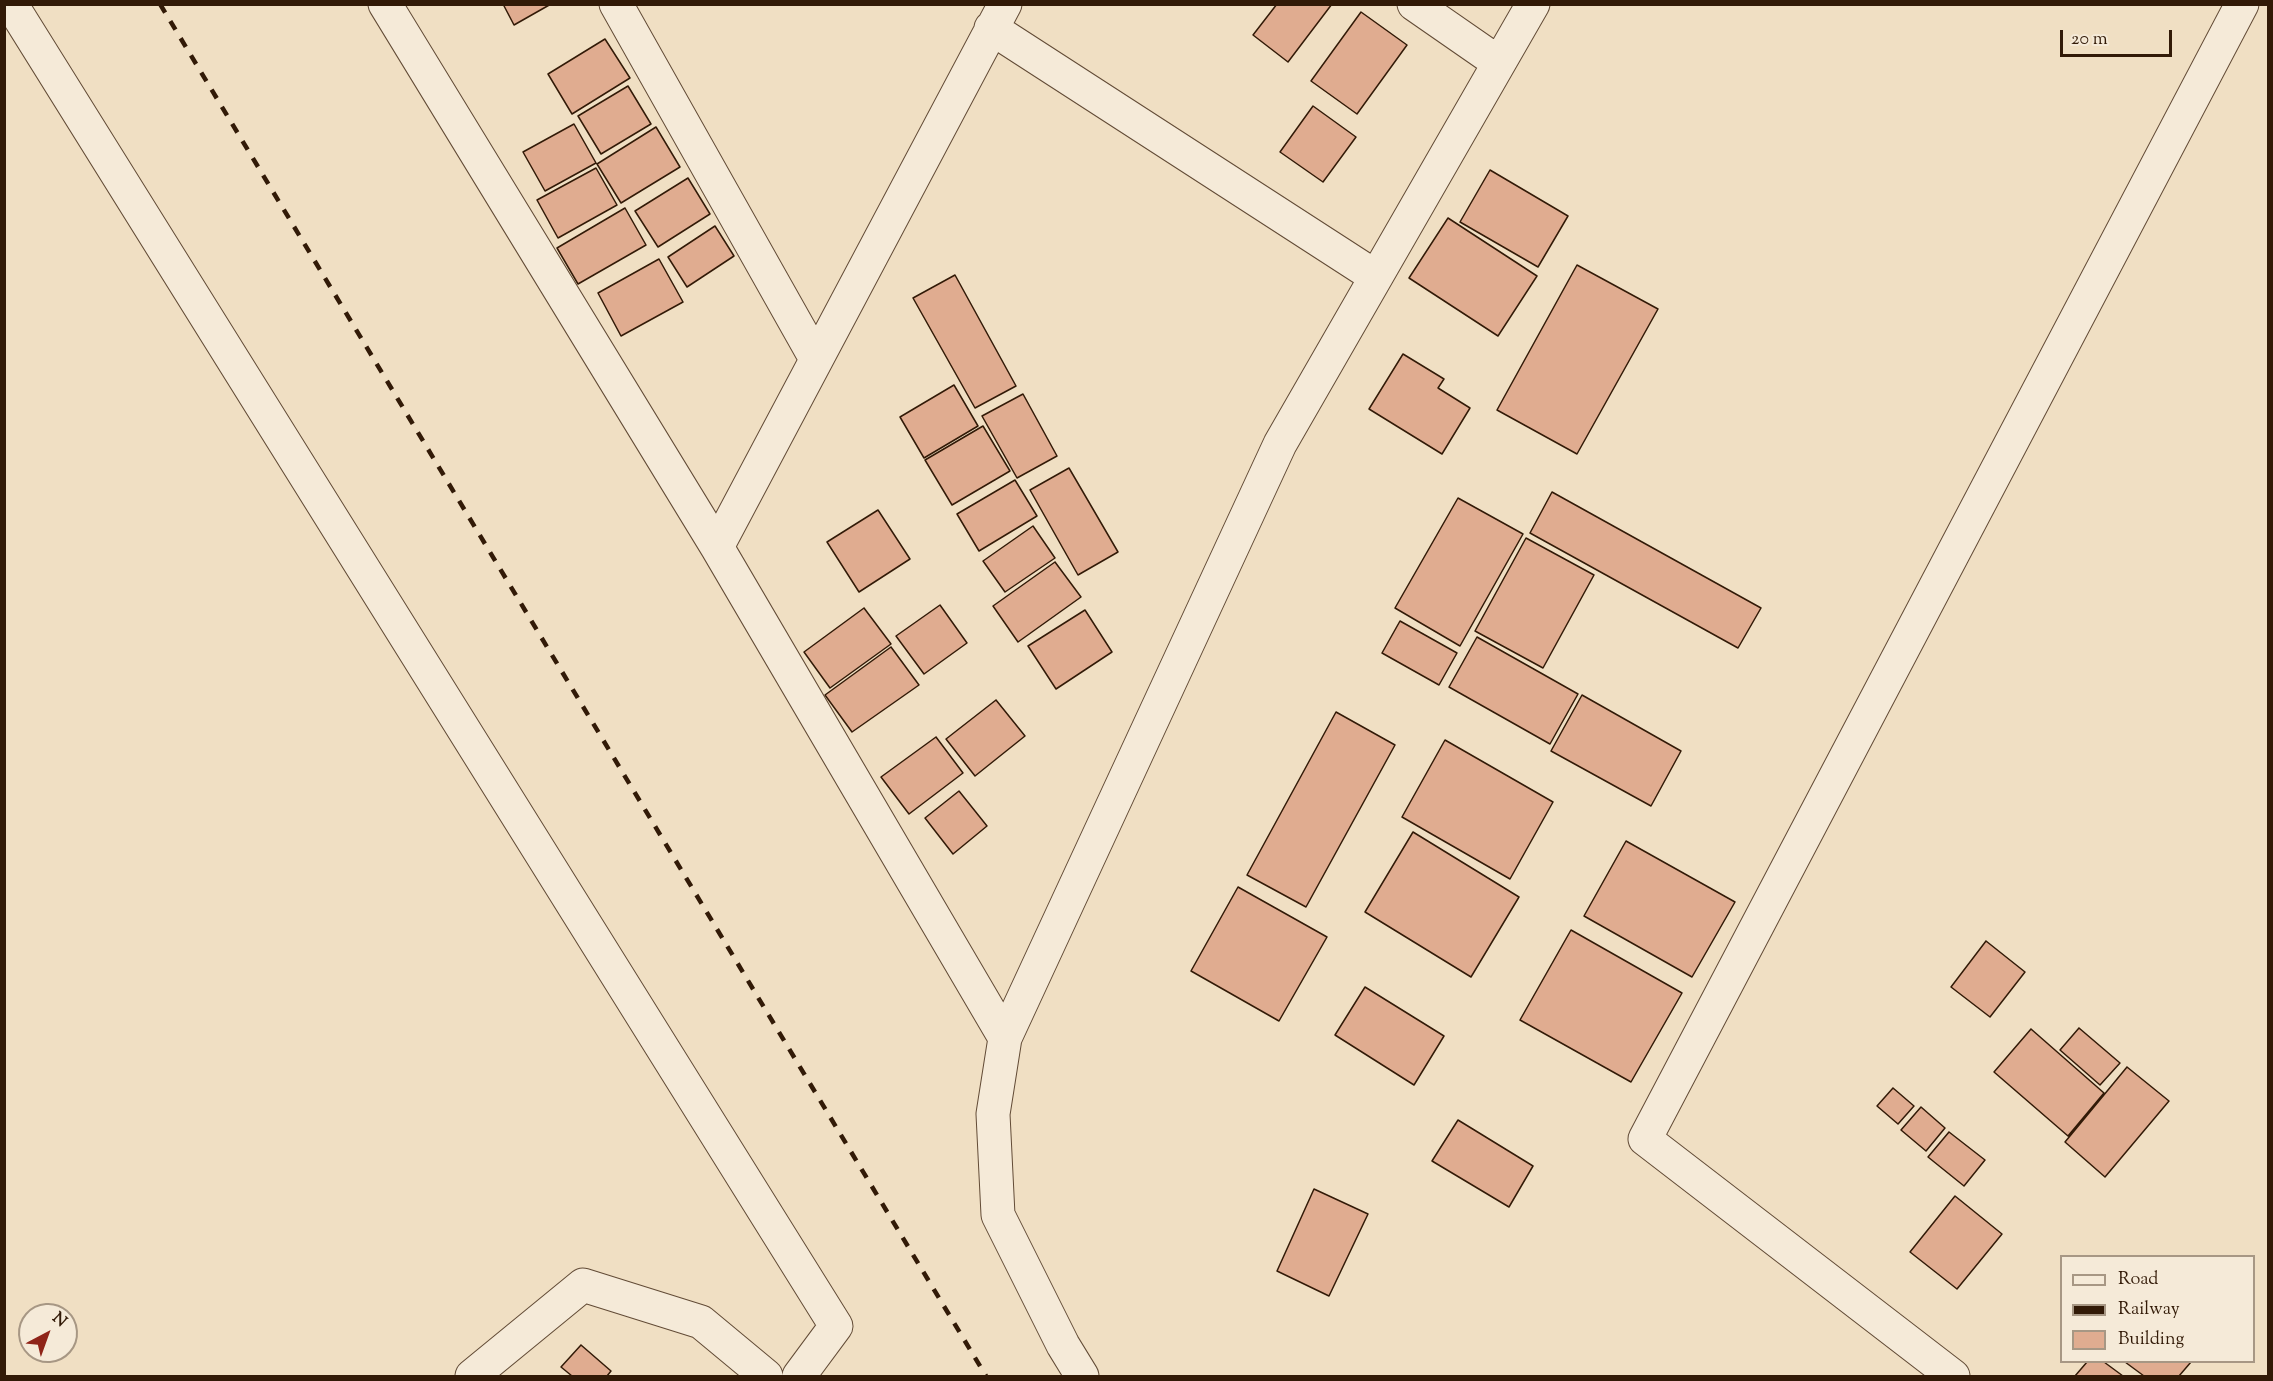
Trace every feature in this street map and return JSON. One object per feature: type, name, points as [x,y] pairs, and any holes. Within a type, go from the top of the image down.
[{"type":"street","points":[[11,4],[836,1326],[799,1377]]},
{"type":"street","points":[[385,4],[717,547],[1005,1038]]},
{"type":"street","points":[[616,4],[816,359]]},
{"type":"street","points":[[1414,4],[1500,63]]},
{"type":"street","points":[[1082,1377],[1063,1345],[998,1215],[993,1114],[1005,1038],[1280,444],[1533,4]]},
{"type":"street","points":[[1953,1377],[1644,1139],[2242,4]]},
{"type":"street","points":[[717,547],[998,16],[1376,277]]},
{"type":"street","points":[[472,1377],[583,1285],[701,1323],[766,1377]]},
{"type":"building","points":[[503,4],[551,4],[514,25]]},
{"type":"building","points":[[1277,4],[1332,4],[1288,62],[1253,35]]},
{"type":"building","points":[[1361,12],[1407,45],[1357,114],[1311,81]]},
{"type":"building","points":[[605,39],[630,78],[572,114],[548,74]]},
{"type":"building","points":[[628,86],[651,124],[601,154],[578,116]]},
{"type":"building","points":[[1313,106],[1356,137],[1323,182],[1280,152]]},
{"type":"building","points":[[574,124],[596,163],[545,191],[523,152]]},
{"type":"building","points":[[656,127],[680,167],[621,203],[597,164]]},
{"type":"building","points":[[596,168],[617,205],[558,238],[537,200]]},
{"type":"building","points":[[1490,170],[1568,216],[1538,267],[1460,222]]},
{"type":"building","points":[[688,178],[710,214],[658,247],[635,211]]},
{"type":"building","points":[[625,208],[646,245],[578,284],[557,248]]},
{"type":"building","points":[[1448,218],[1537,276],[1498,336],[1409,278]]},
{"type":"building","points":[[715,226],[734,256],[687,287],[668,257]]},
{"type":"building","points":[[659,259],[683,302],[621,336],[598,293]]},
{"type":"building","points":[[1577,265],[1658,309],[1577,454],[1497,410]]},
{"type":"building","points":[[955,275],[1016,386],[975,408],[913,298]]},
{"type":"building","points":[[1403,354],[1444,379],[1438,388],[1470,408],[1442,454],[1369,409]]},
{"type":"building","points":[[954,385],[978,426],[924,458],[900,417]]},
{"type":"building","points":[[1023,394],[1057,456],[1017,478],[982,416]]},
{"type":"building","points":[[983,426],[1010,471],[952,505],[925,460]]},
{"type":"building","points":[[1069,468],[1118,552],[1078,575],[1030,490]]},
{"type":"building","points":[[1015,480],[1037,516],[979,551],[957,514]]},
{"type":"building","points":[[1552,492],[1761,608],[1738,648],[1530,533]]},
{"type":"building","points":[[1458,498],[1523,534],[1460,646],[1395,608]]},
{"type":"building","points":[[878,510],[910,559],[859,592],[827,542]]},
{"type":"building","points":[[1033,526],[1055,558],[1005,592],[983,561]]},
{"type":"building","points":[[1526,538],[1594,575],[1543,668],[1475,631]]},
{"type":"building","points":[[1055,562],[1081,597],[1018,642],[993,606]]},
{"type":"building","points":[[940,605],[967,643],[924,674],[896,636]]},
{"type":"building","points":[[864,608],[891,644],[830,688],[804,652]]},
{"type":"building","points":[[1085,610],[1112,652],[1056,689],[1028,646]]},
{"type":"building","points":[[1400,621],[1457,653],[1439,685],[1382,653]]},
{"type":"building","points":[[1477,637],[1578,694],[1550,744],[1449,687]]},
{"type":"building","points":[[891,647],[919,685],[852,732],[825,695]]},
{"type":"building","points":[[1582,695],[1681,751],[1651,806],[1551,751]]},
{"type":"building","points":[[996,700],[1025,736],[975,776],[946,739]]},
{"type":"building","points":[[1336,712],[1395,745],[1306,907],[1247,875]]},
{"type":"building","points":[[936,737],[963,773],[909,814],[881,777]]},
{"type":"building","points":[[1445,740],[1553,802],[1510,879],[1402,817]]},
{"type":"building","points":[[959,791],[987,826],[953,854],[925,818]]},
{"type":"building","points":[[1413,832],[1519,897],[1471,977],[1365,912]]},
{"type":"building","points":[[1626,841],[1735,902],[1692,977],[1584,916]]},
{"type":"building","points":[[1238,887],[1327,937],[1279,1021],[1191,971]]},
{"type":"building","points":[[1571,930],[1682,993],[1631,1082],[1520,1020]]},
{"type":"building","points":[[1986,941],[2025,972],[1990,1017],[1951,987]]},
{"type":"building","points":[[1365,987],[1444,1036],[1414,1085],[1335,1035]]},
{"type":"building","points":[[2079,1028],[2120,1063],[2100,1085],[2060,1050]]},
{"type":"building","points":[[2031,1029],[2104,1093],[2068,1136],[1994,1072]]},
{"type":"building","points":[[2127,1067],[2169,1101],[2105,1177],[2065,1142]]},
{"type":"building","points":[[1893,1088],[1914,1106],[1898,1124],[1877,1106]]},
{"type":"building","points":[[1921,1107],[1945,1128],[1926,1151],[1901,1130]]},
{"type":"building","points":[[1458,1120],[1533,1166],[1509,1207],[1432,1161]]},
{"type":"building","points":[[1949,1132],[1985,1160],[1964,1186],[1928,1157]]},
{"type":"building","points":[[1314,1189],[1368,1214],[1329,1296],[1277,1271]]},
{"type":"building","points":[[1955,1196],[2002,1234],[1957,1289],[1910,1252]]},
{"type":"building","points":[[581,1345],[611,1371],[607,1376],[572,1376],[561,1367]]},
{"type":"building","points":[[2086,1363],[2105,1363],[2123,1376],[2075,1376]]},
{"type":"building","points":[[2126,1363],[2190,1363],[2179,1376],[2144,1376]]},
{"type":"railway","points":[[160,4],[986,1376]]}]
